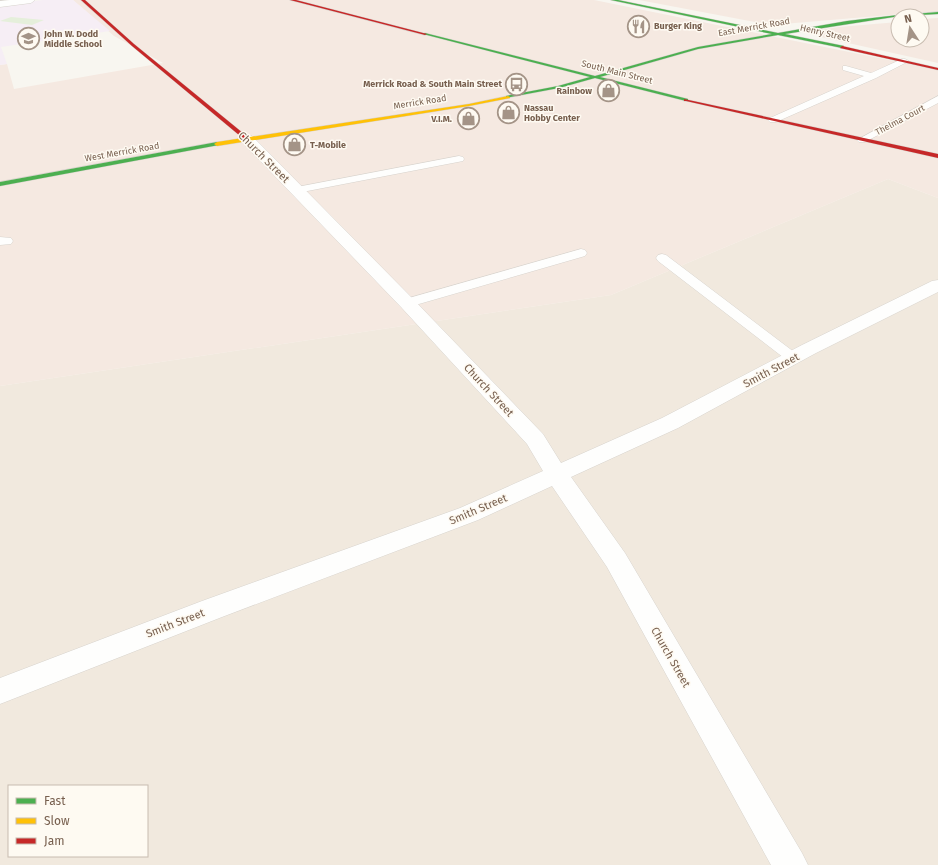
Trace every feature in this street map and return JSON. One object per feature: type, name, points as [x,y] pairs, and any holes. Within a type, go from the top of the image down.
[{"type":"main road","name":"Church Street","points":[[83,0],[133,45],[247,139]]},
{"type":"main road","name":"South Main Street","points":[[292,0],[773,120],[938,156]]},
{"type":"main road","name":"Henry Street","points":[[613,0],[778,33],[938,69]]},
{"type":"main road","name":"East Merrick Road","points":[[594,76],[698,48],[778,33],[846,22],[890,17]]},
{"type":"main road","name":"Merrick Road","points":[[247,139],[469,105],[559,87],[594,76]]},
{"type":"main road","name":"West Merrick Road","points":[[0,184],[247,139]]},
{"type":"street","points":[[0,4],[31,0]]},
{"type":"street","name":"Church Street","points":[[247,139],[535,439],[557,475],[616,560],[790,865]]},
{"type":"street","name":"Smith Street","points":[[0,691],[212,609],[469,514],[670,423],[793,358],[938,285]]},
{"type":"lane","points":[[773,120],[905,61]]},
{"type":"lane","points":[[846,68],[873,76]]},
{"type":"lane","name":"Thelma Court","points":[[862,140],[938,99]]},
{"type":"lane","points":[[297,190],[459,159]]},
{"type":"lane","points":[[407,304],[581,253]]},
{"type":"lane","points":[[662,258],[793,358]]},
{"type":"shaded area","name":"John W. Dodd Middle School","points":[[43,0],[73,0],[110,31],[1,47],[7,64],[0,65],[0,5]]},
{"type":"shaded area","points":[[73,0],[594,0],[938,70],[938,198],[888,179],[611,295],[0,386],[0,65],[7,64],[14,89],[163,63],[114,36]]},
{"type":"shaded area","points":[[639,0],[938,0],[938,11],[930,12],[930,8],[890,8],[890,15],[771,25]]},
{"type":"shaded area","points":[[930,18],[938,18],[938,63],[821,37],[814,31],[839,27],[890,23],[890,48],[930,48]]},
{"type":"shaded area","points":[[888,179],[938,198],[938,865],[0,865],[0,386],[611,295]]},
{"type":"green space","points":[[11,17],[44,20],[32,25],[0,21]]},
{"type":"traffic: fast","points":[[613,0],[842,47]]},
{"type":"traffic: fast","points":[[930,14],[938,13]]},
{"type":"traffic: fast","points":[[508,97],[559,87],[698,48],[847,22],[890,17]]},
{"type":"traffic: fast","points":[[425,34],[686,100]]},
{"type":"traffic: fast","points":[[0,184],[217,144]]},
{"type":"traffic: slow","points":[[217,144],[469,105],[508,97]]},
{"type":"traffic: jam","points":[[83,0],[133,45],[247,139]]},
{"type":"traffic: jam","points":[[292,0],[425,34]]},
{"type":"traffic: jam","points":[[842,47],[938,69]]},
{"type":"traffic: jam","points":[[686,100],[938,156]]},
{"type":"place","name":"Burger King","points":[[639,26]]},
{"type":"place","name":"John W. Dodd Middle School","points":[[28,39]]},
{"type":"place","name":"Merrick Road & South Main Street","points":[[517,84]]},
{"type":"place","name":"Rainbow","points":[[608,91]]},
{"type":"place","name":"Nassau Hobby Center","points":[[508,113]]},
{"type":"place","name":"V.I.M.","points":[[468,119]]},
{"type":"place","name":"T-Mobile","points":[[294,145]]}]
